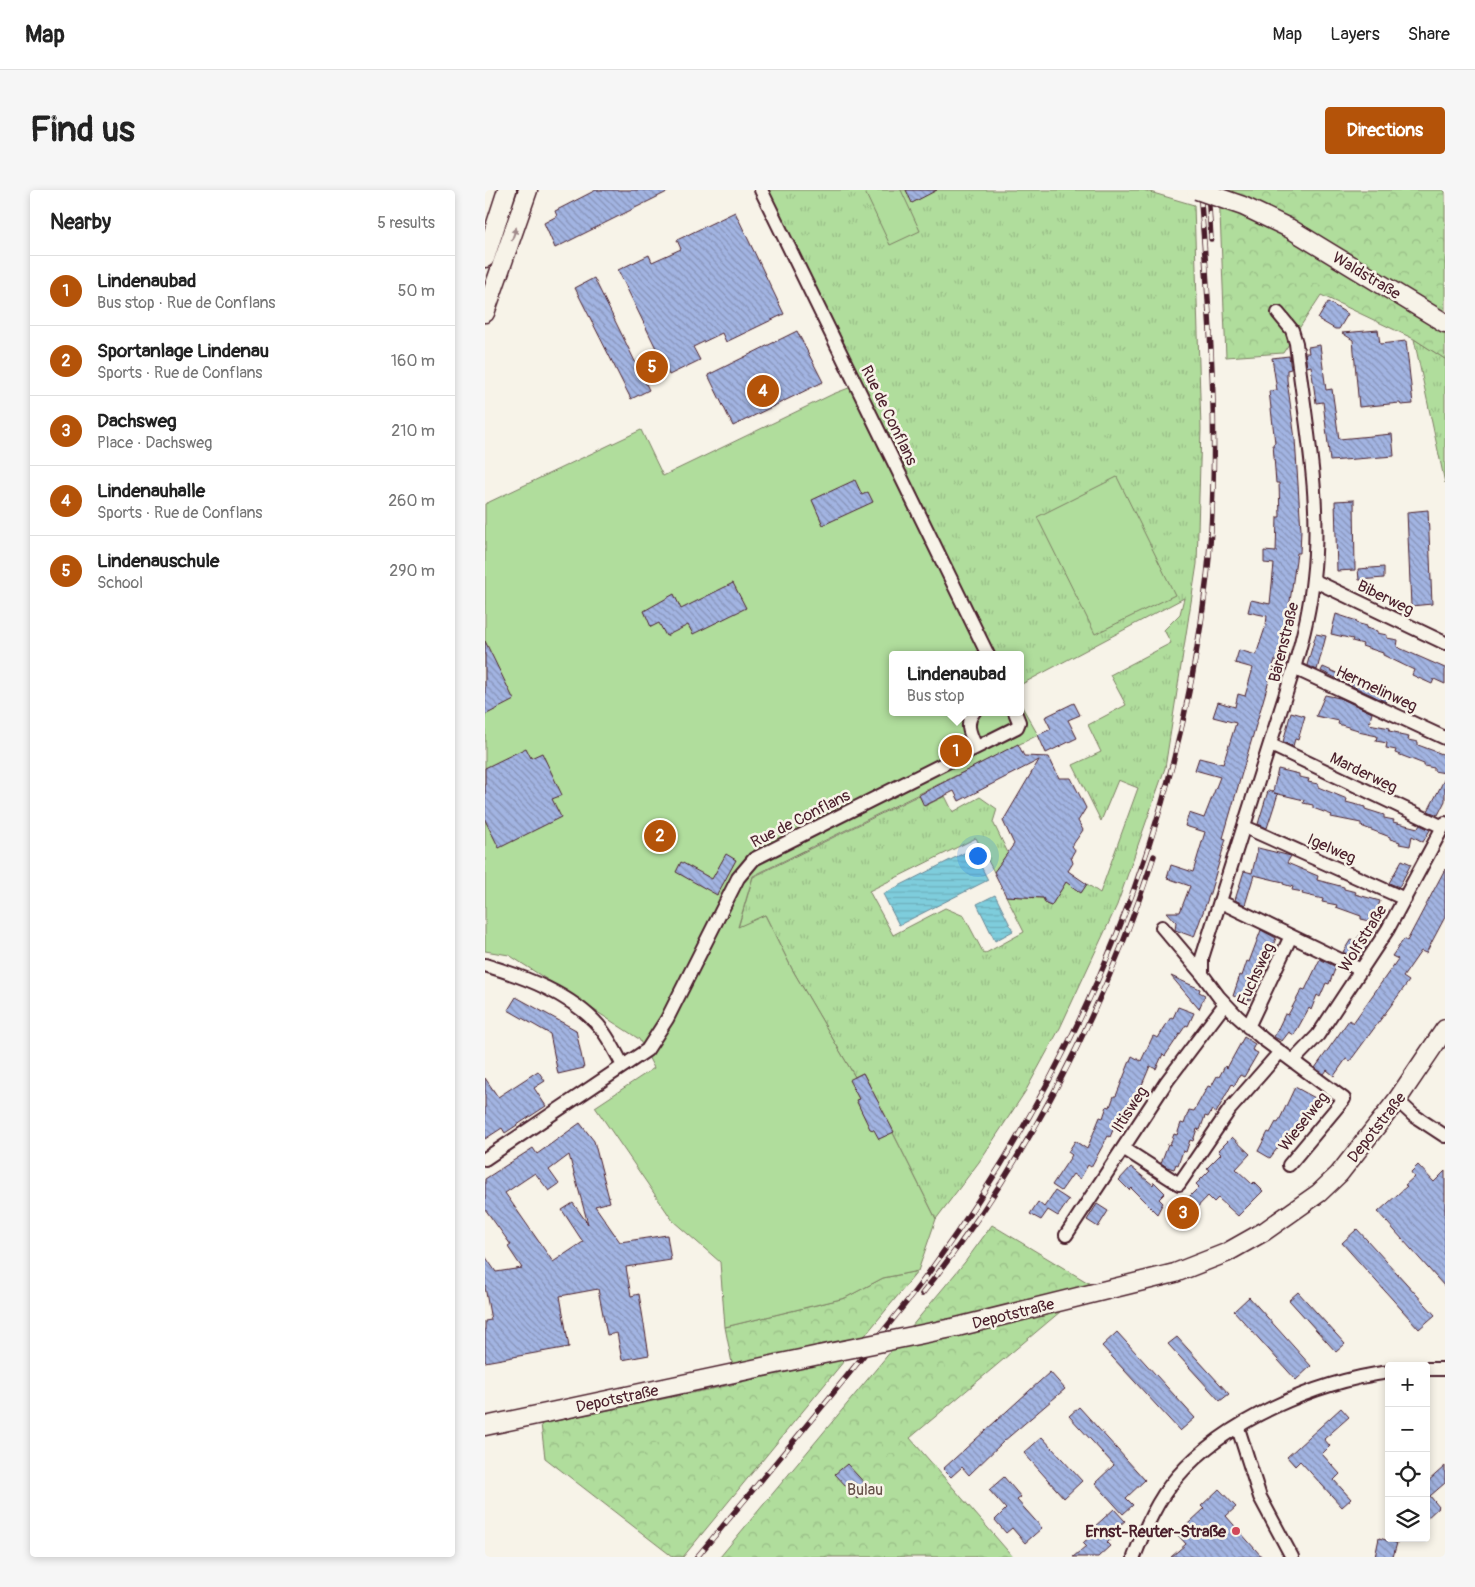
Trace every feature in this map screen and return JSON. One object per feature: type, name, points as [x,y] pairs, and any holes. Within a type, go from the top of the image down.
[{"type":"main road","points":[[485,258],[507,190]]},
{"type":"main road","points":[[485,313],[528,190]]},
{"type":"main road","name":"Waldstraße","points":[[1197,190],[1243,206],[1289,228],[1445,323]]},
{"type":"main road","name":"Depotstraße","points":[[485,1426],[957,1327],[1175,1273],[1239,1246],[1319,1193],[1357,1152],[1397,1100],[1445,1029]]},
{"type":"street","name":"Rue de Conflans","points":[[761,190],[986,651]]},
{"type":"street","name":"Bärenstraße","points":[[1202,974],[1202,958],[1294,668],[1306,622],[1313,580],[1313,495],[1296,343],[1292,330],[1278,313]]},
{"type":"street","name":"Biberweg","points":[[1313,580],[1445,643]]},
{"type":"street","name":"Hermelinweg","points":[[1294,668],[1445,738]]},
{"type":"street","points":[[971,716],[968,726],[976,748]]},
{"type":"street","name":"Rue de Conflans","points":[[485,1158],[647,1050],[659,1035],[738,878],[754,859],[1017,727],[1019,722],[1017,716]]},
{"type":"street","name":"Marderweg","points":[[1271,745],[1444,825]]},
{"type":"street","name":"Wolfstraße","points":[[1293,1060],[1318,1035],[1361,970],[1405,899],[1444,825]]},
{"type":"street","name":"Igelweg","points":[[1245,827],[1405,899]]},
{"type":"street","name":"Fuchsweg","points":[[1221,902],[1361,970]]},
{"type":"street","points":[[1162,927],[1225,1004],[1249,1027],[1293,1060]]},
{"type":"street","name":"Fuchsweg","points":[[1249,1027],[1291,936]]},
{"type":"street","points":[[485,965],[533,982],[576,1006],[599,1026],[623,1066]]},
{"type":"street","name":"Iltisweg","points":[[1066,1235],[1167,1081],[1225,1004]]},
{"type":"street","points":[[1123,1148],[1179,1184],[1230,1109],[1280,1052]]},
{"type":"street","name":"Wieselweg","points":[[1289,1165],[1344,1099],[1293,1060]]},
{"type":"street","points":[[1397,1100],[1413,1116],[1445,1136]]},
{"type":"street","points":[[1430,1369],[1445,1369]]},
{"type":"street","points":[[1134,1557],[1157,1504],[1177,1477],[1202,1452],[1238,1428],[1272,1409],[1318,1389],[1338,1382],[1385,1373]]},
{"type":"street","points":[[1238,1428],[1260,1497],[1292,1557]]},
{"type":"green space","points":[[768,190],[1143,190],[1194,205],[1201,429],[1197,564],[1165,768],[1117,905],[1060,1028],[1025,1092],[979,1162],[936,1219],[863,1073],[855,1077],[792,969],[765,915],[738,928],[753,877],[919,795],[925,806],[945,796],[953,812],[980,797],[997,809],[993,822],[1008,853],[994,872],[976,838],[869,891],[893,935],[945,908],[964,916],[984,954],[1024,932],[1006,896],[1043,898],[1046,904],[1051,906],[1066,882],[1081,893],[1087,884],[1100,893],[1138,788],[1118,780],[1101,821],[1073,765],[1101,752],[1088,725],[1126,705],[1110,675],[1171,643],[1164,630],[1180,614],[1184,598],[1024,683],[1024,651],[993,651]]},
{"type":"green space","points":[[864,190],[901,190],[920,231],[890,245]]},
{"type":"green space","points":[[1219,190],[1445,190],[1445,359],[1414,339],[1321,295],[1283,353],[1226,357]]},
{"type":"green space","points":[[1414,339],[1445,359],[1445,483]]},
{"type":"green space","points":[[862,383],[993,651],[889,651],[889,716],[1024,716],[1024,710],[1038,735],[753,876],[738,927],[765,915],[792,969],[855,1077],[863,1073],[936,1219],[918,1271],[883,1278],[845,1298],[725,1327],[720,1262],[673,1221],[595,1107],[654,1068],[639,1039],[509,955],[485,951],[485,504],[641,430],[663,476],[833,394]]},
{"type":"green space","points":[[1117,477],[1175,595],[1095,634],[1037,517]]},
{"type":"green space","name":"Bulau","points":[[992,1225],[1092,1285],[910,1438],[1013,1557],[720,1557],[965,1262]]},
{"type":"green space","points":[[918,1271],[683,1557],[673,1557],[545,1458],[541,1424],[736,1384],[725,1327],[845,1298],[883,1278]]},
{"type":"water","points":[[972,849],[988,880],[899,925],[883,894]]},
{"type":"water","points":[[995,895],[1013,931],[995,941],[977,904]]},
{"type":"building","points":[[596,190],[671,190],[555,248],[544,223],[557,216],[555,211]]},
{"type":"building","points":[[906,190],[937,190],[912,203]]},
{"type":"building","points":[[735,212],[784,314],[726,342],[722,333],[693,347],[700,360],[669,375],[618,270],[649,255],[652,262],[681,249],[677,240]]},
{"type":"building","points":[[594,278],[649,390],[631,399],[575,288]]},
{"type":"building","points":[[1328,302],[1348,314],[1339,329],[1335,329],[1318,319]]},
{"type":"building","points":[[1378,330],[1380,344],[1406,341],[1413,404],[1401,405],[1400,403],[1359,407],[1353,340],[1342,333]]},
{"type":"building","points":[[797,331],[823,382],[733,426],[708,375]]},
{"type":"building","points":[[1320,345],[1326,390],[1332,389],[1339,439],[1392,434],[1394,456],[1330,461],[1323,402],[1316,403],[1311,366],[1307,367],[1305,353],[1309,353],[1308,347]]},
{"type":"building","points":[[1289,356],[1291,369],[1287,370],[1287,380],[1295,439],[1301,530],[1300,553],[1297,553],[1286,629],[1289,630],[1283,654],[1280,654],[1278,661],[1275,660],[1223,838],[1226,839],[1210,893],[1194,937],[1175,930],[1176,922],[1167,912],[1180,912],[1190,886],[1167,878],[1171,865],[1193,872],[1205,832],[1185,826],[1189,813],[1204,818],[1220,777],[1195,770],[1199,758],[1223,764],[1236,723],[1213,717],[1218,702],[1235,707],[1238,694],[1245,696],[1253,668],[1235,663],[1239,650],[1256,655],[1266,625],[1267,616],[1248,612],[1251,600],[1270,604],[1274,564],[1264,563],[1264,551],[1276,552],[1277,517],[1280,517],[1279,483],[1276,483],[1273,444],[1275,443],[1269,391],[1277,390],[1272,358]]},
{"type":"building","points":[[855,480],[862,495],[868,492],[873,502],[823,525],[812,500]]},
{"type":"building","points":[[1354,500],[1355,570],[1337,571],[1335,501]]},
{"type":"building","points":[[1428,510],[1432,604],[1411,606],[1407,512]]},
{"type":"building","points":[[1384,567],[1384,578],[1359,580],[1358,569]]},
{"type":"building","points":[[733,583],[746,608],[693,634],[688,625],[666,636],[659,623],[651,627],[644,611],[674,594],[681,609]]},
{"type":"building","points":[[1336,614],[1357,621],[1356,623],[1367,626],[1366,628],[1377,631],[1377,633],[1387,635],[1387,638],[1398,640],[1397,647],[1445,668],[1445,684],[1434,679],[1432,684],[1412,675],[1414,670],[1383,655],[1383,653],[1362,646],[1363,644],[1352,641],[1353,639],[1331,634]]},
{"type":"building","points":[[1316,634],[1326,636],[1317,670],[1307,665]]},
{"type":"building","points":[[485,641],[514,700],[485,715]]},
{"type":"building","points":[[1323,667],[1341,675],[1342,673],[1388,699],[1386,702],[1321,671]]},
{"type":"building","points":[[1325,695],[1340,698],[1372,713],[1369,724],[1390,728],[1389,731],[1409,737],[1408,740],[1418,742],[1418,745],[1445,755],[1445,773],[1434,771],[1434,768],[1424,766],[1424,764],[1395,753],[1396,750],[1386,748],[1387,743],[1376,741],[1377,736],[1358,732],[1358,730],[1338,724],[1339,721],[1316,716]]},
{"type":"building","points":[[1074,703],[1080,715],[1068,720],[1077,738],[1046,753],[1038,735],[1051,729],[1045,717]]},
{"type":"building","points":[[1291,712],[1305,716],[1298,740],[1295,739],[1293,746],[1283,742]]},
{"type":"building","points":[[1018,744],[1024,756],[1049,757],[1059,778],[1071,778],[1086,808],[1078,821],[1083,830],[1072,846],[1075,850],[1071,857],[1073,863],[1068,871],[1087,884],[1081,893],[1066,882],[1051,906],[1046,904],[1043,898],[1006,896],[994,872],[1014,844],[1003,821],[1039,760],[959,801],[954,791],[924,806],[919,795]]},
{"type":"building","points":[[526,748],[531,758],[542,753],[562,795],[552,799],[561,817],[499,848],[485,820],[485,768]]},
{"type":"building","points":[[1278,769],[1299,774],[1299,777],[1309,779],[1308,782],[1318,784],[1318,787],[1347,799],[1346,802],[1384,815],[1384,818],[1394,820],[1393,822],[1418,828],[1420,825],[1430,830],[1423,842],[1412,836],[1410,846],[1399,844],[1400,842],[1390,839],[1390,837],[1361,826],[1361,823],[1331,817],[1332,815],[1313,808],[1313,805],[1303,803],[1304,800],[1274,793],[1278,794],[1267,828],[1258,824],[1268,791],[1273,792]]},
{"type":"building","points":[[1445,778],[1445,801],[1438,815],[1428,811]]},
{"type":"building","points":[[1258,848],[1291,856],[1287,863],[1318,876],[1317,880],[1344,887],[1344,889],[1356,892],[1355,894],[1380,901],[1374,922],[1361,919],[1361,916],[1336,907],[1337,905],[1322,902],[1323,899],[1292,890],[1293,887],[1283,884],[1283,882],[1254,875],[1245,905],[1235,900],[1244,871],[1252,873]]},
{"type":"building","points":[[726,854],[736,860],[717,895],[676,872],[681,862],[712,879]]},
{"type":"building","points":[[1402,860],[1411,864],[1399,887],[1389,883]]},
{"type":"building","points":[[1445,869],[1445,917],[1426,953],[1421,951],[1403,977],[1409,981],[1350,1061],[1346,1059],[1334,1076],[1327,1070],[1324,1074],[1315,1068],[1349,1020],[1353,1023],[1398,959],[1392,956],[1404,939],[1407,941]]},
{"type":"building","points":[[1261,930],[1276,938],[1259,981],[1256,980],[1250,1000],[1233,996],[1240,975],[1242,976],[1247,961],[1249,962]]},
{"type":"building","points":[[1360,935],[1370,942],[1357,959],[1343,952],[1351,939],[1355,941]]},
{"type":"building","points":[[1320,959],[1336,967],[1329,984],[1326,983],[1320,997],[1317,995],[1311,1010],[1309,1008],[1294,1035],[1289,1032],[1282,1041],[1274,1037],[1285,1014],[1288,1015],[1302,989],[1305,990]]},
{"type":"building","points":[[1171,976],[1200,989],[1199,992],[1205,995],[1199,1009]]},
{"type":"building","points":[[516,997],[576,1030],[584,1068],[558,1074],[550,1034],[508,1010]]},
{"type":"building","points":[[1178,1007],[1194,1013],[1188,1026],[1186,1025],[1165,1056],[1163,1054],[1156,1069],[1150,1066],[1133,1103],[1130,1102],[1126,1113],[1123,1112],[1118,1124],[1116,1123],[1110,1137],[1108,1136],[1091,1167],[1088,1165],[1080,1179],[1073,1174],[1061,1191],[1052,1185],[1072,1155],[1068,1152],[1075,1141],[1087,1149],[1100,1117],[1103,1118],[1107,1106],[1110,1107],[1114,1096],[1116,1096],[1132,1056],[1141,1061],[1153,1036],[1158,1038],[1171,1017],[1173,1018]]},
{"type":"building","points":[[1244,1037],[1255,1044],[1252,1050],[1258,1053],[1244,1077],[1240,1075],[1234,1086],[1232,1084],[1216,1113],[1212,1110],[1208,1117],[1205,1116],[1200,1130],[1197,1129],[1193,1141],[1190,1140],[1186,1152],[1183,1151],[1178,1165],[1176,1164],[1174,1169],[1167,1167],[1161,1163],[1168,1144],[1170,1145],[1174,1134],[1177,1135],[1181,1123],[1184,1124],[1189,1110],[1194,1111],[1208,1086],[1211,1087],[1225,1066],[1227,1068]]},
{"type":"building","points":[[538,1071],[545,1081],[534,1088],[546,1106],[505,1133],[502,1128],[485,1139],[485,1078],[498,1097]]},
{"type":"building","points":[[863,1073],[894,1132],[879,1139],[874,1130],[870,1129],[856,1100],[859,1099],[849,1080]]},
{"type":"building","points":[[1295,1087],[1317,1099],[1310,1112],[1307,1111],[1301,1122],[1299,1121],[1293,1132],[1291,1130],[1270,1158],[1258,1151],[1268,1132],[1270,1133],[1276,1122],[1278,1123]]},
{"type":"building","points":[[580,1123],[594,1141],[610,1202],[595,1206],[620,1242],[667,1235],[671,1260],[626,1267],[631,1296],[639,1294],[649,1355],[622,1360],[617,1333],[607,1335],[598,1289],[560,1296],[569,1347],[485,1362],[485,1321],[491,1320],[485,1287],[485,1256],[496,1272],[522,1268],[508,1247],[511,1245],[485,1209],[485,1179],[533,1148],[537,1154]],"holes":[[[569,1155],[588,1224],[573,1203],[562,1210],[583,1242],[553,1262],[505,1193],[535,1173],[549,1191],[559,1184],[549,1170]]]},
{"type":"building","points":[[1232,1137],[1250,1154],[1236,1169],[1252,1184],[1254,1182],[1263,1191],[1238,1216],[1218,1198],[1214,1202],[1208,1196],[1185,1220],[1176,1210],[1199,1187],[1196,1184],[1210,1170],[1207,1168],[1221,1154],[1218,1151]]},
{"type":"building","points":[[1418,1165],[1434,1182],[1445,1171],[1445,1287],[1378,1212],[1407,1186],[1405,1185],[1414,1177],[1411,1172]]},
{"type":"building","points":[[1131,1167],[1153,1185],[1154,1182],[1165,1193],[1159,1199],[1163,1203],[1157,1214],[1131,1188],[1129,1190],[1119,1180]]},
{"type":"building","points":[[1055,1191],[1069,1200],[1058,1216],[1048,1210],[1041,1220],[1030,1214],[1038,1202],[1044,1207]]},
{"type":"building","points":[[1097,1204],[1108,1211],[1098,1227],[1087,1220]]},
{"type":"building","points":[[1357,1229],[1435,1315],[1419,1329],[1342,1243]]},
{"type":"building","points":[[1298,1292],[1345,1344],[1336,1352],[1289,1300]]},
{"type":"building","points":[[1249,1297],[1311,1366],[1296,1380],[1234,1311]]},
{"type":"building","points":[[1117,1332],[1195,1418],[1180,1431],[1102,1346]]},
{"type":"building","points":[[1177,1337],[1229,1394],[1220,1401],[1168,1344]]},
{"type":"building","points":[[1050,1372],[1065,1389],[1004,1441],[969,1475],[962,1467],[951,1477],[943,1469]]},
{"type":"building","points":[[1079,1407],[1145,1480],[1126,1498],[1133,1505],[1123,1514],[1095,1483],[1114,1465],[1069,1416]]},
{"type":"building","points":[[1341,1408],[1349,1417],[1324,1439],[1330,1446],[1322,1454],[1340,1474],[1334,1480],[1351,1499],[1342,1507],[1300,1461],[1295,1466],[1287,1457]]},
{"type":"building","points":[[1042,1437],[1082,1481],[1064,1498],[1024,1453]]},
{"type":"building","points":[[847,1464],[869,1488],[858,1499],[835,1474]]},
{"type":"building","points":[[1445,1466],[1445,1483],[1430,1496],[1430,1479]]},
{"type":"building","points":[[1004,1477],[1021,1497],[1017,1500],[1042,1528],[1025,1543],[1012,1528],[1006,1533],[995,1520],[1006,1509],[989,1490]]},
{"type":"building","points":[[1219,1489],[1236,1507],[1226,1516],[1262,1557],[1171,1557],[1186,1544],[1177,1534],[1204,1509],[1201,1506]]},
{"type":"building","points":[[1430,1496],[1439,1507],[1430,1515]]},
{"type":"building","points":[[1114,1509],[1125,1521],[1116,1528],[1119,1531],[1107,1543],[1110,1546],[1098,1557],[1073,1557],[1086,1546],[1083,1543],[1096,1531],[1093,1528]]},
{"type":"building","points":[[1379,1538],[1385,1540],[1385,1542],[1397,1543],[1393,1557],[1375,1557]]},
{"type":"railway","points":[[697,1557],[810,1422],[912,1295],[985,1190],[1033,1109],[1077,1026],[1115,940],[1147,852],[1173,762],[1193,671],[1207,577],[1211,529],[1214,432],[1213,384],[1200,190]]},
{"type":"railway","points":[[1208,190],[1211,239]]},
{"type":"railway","points":[[922,1294],[995,1193],[1057,1086],[1111,973],[1134,915],[1154,856]]},
{"type":"place","name":"Lindenauschule","points":[[652,367]]},
{"type":"place","name":"Lindenauhalle","points":[[763,391]]},
{"type":"place","name":"Lindenaubad","points":[[956,751]]},
{"type":"place","name":"Sportanlage Lindenau","points":[[660,836]]},
{"type":"place","name":"Dachsweg","points":[[1183,1213]]},
{"type":"place","name":"Ernst-Reuter-Straße","points":[[1236,1531]]}]
